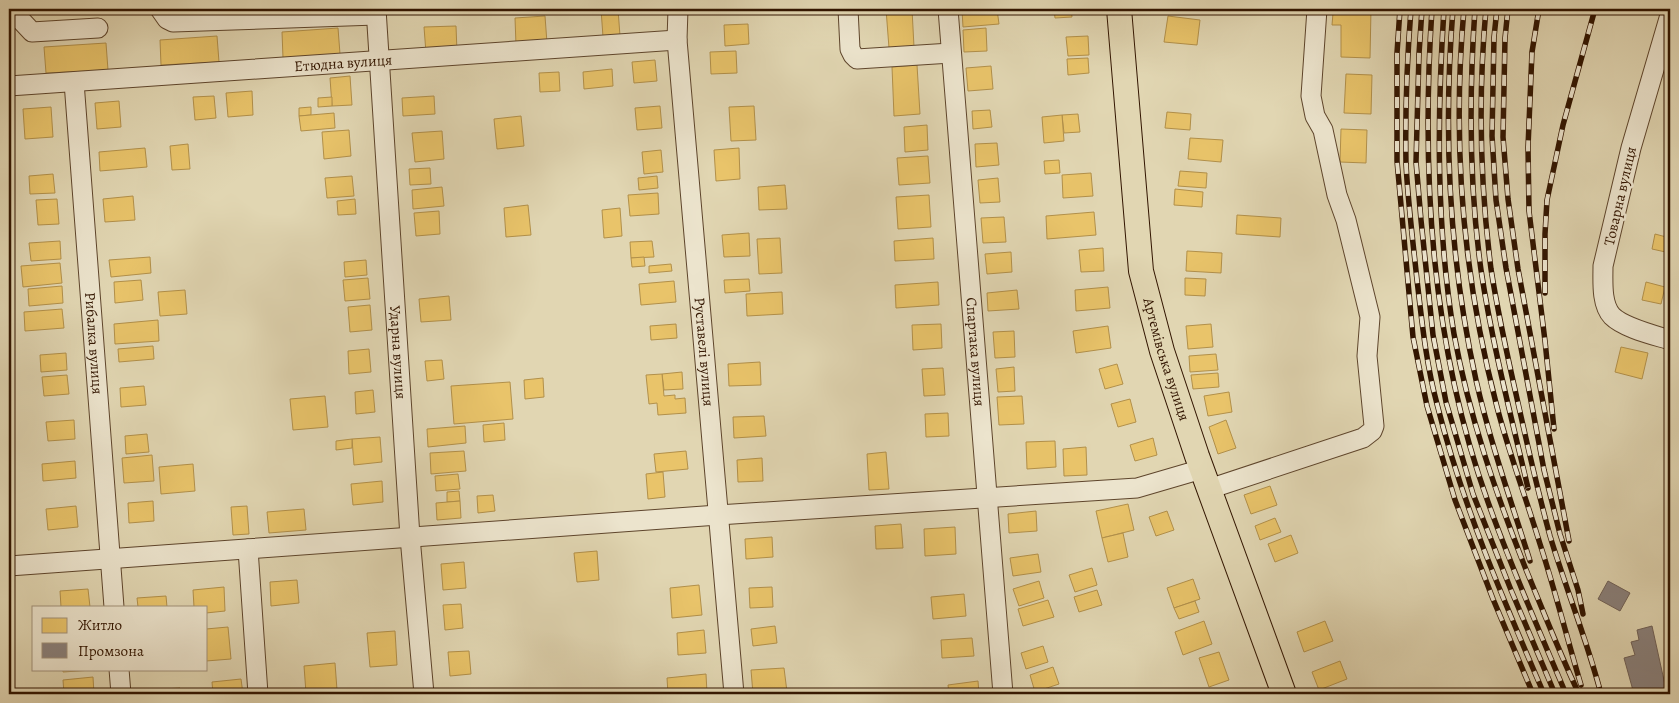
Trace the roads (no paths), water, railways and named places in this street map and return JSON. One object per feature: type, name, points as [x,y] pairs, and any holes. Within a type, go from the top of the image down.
[{"type":"main road","name":"Артемівська вулиця","points":[[1120,9],[1141,271],[1162,351],[1284,694]]},
{"type":"street","points":[[13,9],[32,32],[98,28]]},
{"type":"street","points":[[160,9],[166,19],[173,22],[376,12]]},
{"type":"street","name":"Руставелі вулиця","points":[[678,9],[677,40],[734,694]]},
{"type":"street","points":[[848,9],[850,49],[857,59],[951,54]]},
{"type":"street","name":"Спартака вулиця","points":[[948,9],[1003,694]]},
{"type":"street","points":[[9,566],[718,515],[1137,488],[1206,479],[1363,438],[1372,432],[1374,426],[1367,356],[1370,317],[1346,220],[1337,195],[1323,130],[1315,116],[1311,96],[1317,9]]},
{"type":"street","name":"Ударна вулиця","points":[[376,12],[410,537],[424,694]]},
{"type":"street","name":"Товарна вулиця","points":[[1670,15],[1631,148],[1603,266],[1606,303],[1612,315],[1626,325],[1670,340]]},
{"type":"street","name":"Етюдна вулиця","points":[[9,86],[677,40]]},
{"type":"street","name":"Рибалка вулиця","points":[[74,82],[114,606]]},
{"type":"street","points":[[248,549],[258,694]]},
{"type":"street","points":[[119,670],[121,694]]},
{"type":"railway","points":[[1400,9],[1397,53],[1397,161],[1413,337],[1427,406],[1455,500],[1493,599],[1533,694]]},
{"type":"railway","points":[[1411,9],[1408,47],[1406,164],[1417,280],[1430,373],[1447,441],[1471,515],[1544,694]]},
{"type":"railway","points":[[1422,9],[1416,162],[1433,335],[1446,402],[1473,494],[1555,694]]},
{"type":"railway","points":[[1432,9],[1428,134],[1430,196],[1434,258],[1442,320],[1454,382],[1469,442],[1488,502],[1566,694]]},
{"type":"railway","points":[[1444,9],[1439,131],[1441,212],[1448,293],[1460,365],[1467,395],[1494,484],[1527,572],[1579,694]]},
{"type":"railway","points":[[1453,9],[1450,56],[1449,149],[1454,242],[1460,288],[1476,380],[1501,471],[1530,561]]},
{"type":"railway","points":[[1464,9],[1459,109],[1460,159],[1468,259],[1476,309],[1497,407],[1581,685]]},
{"type":"railway","points":[[1475,9],[1471,140],[1477,238],[1481,270],[1502,379],[1528,488]]},
{"type":"railway","points":[[1486,9],[1483,42],[1481,139],[1484,204],[1491,269],[1500,320],[1529,453],[1550,536],[1601,694]]},
{"type":"railway","points":[[1497,9],[1494,37],[1492,136],[1496,200],[1506,268],[1544,470],[1583,614]]},
{"type":"railway","points":[[1508,9],[1505,38],[1503,137],[1508,199],[1518,269],[1569,541]]},
{"type":"railway","points":[[1539,9],[1532,52],[1528,147],[1529,211],[1554,429]]},
{"type":"railway","points":[[1545,293],[1547,200],[1563,125],[1595,9]]}]
